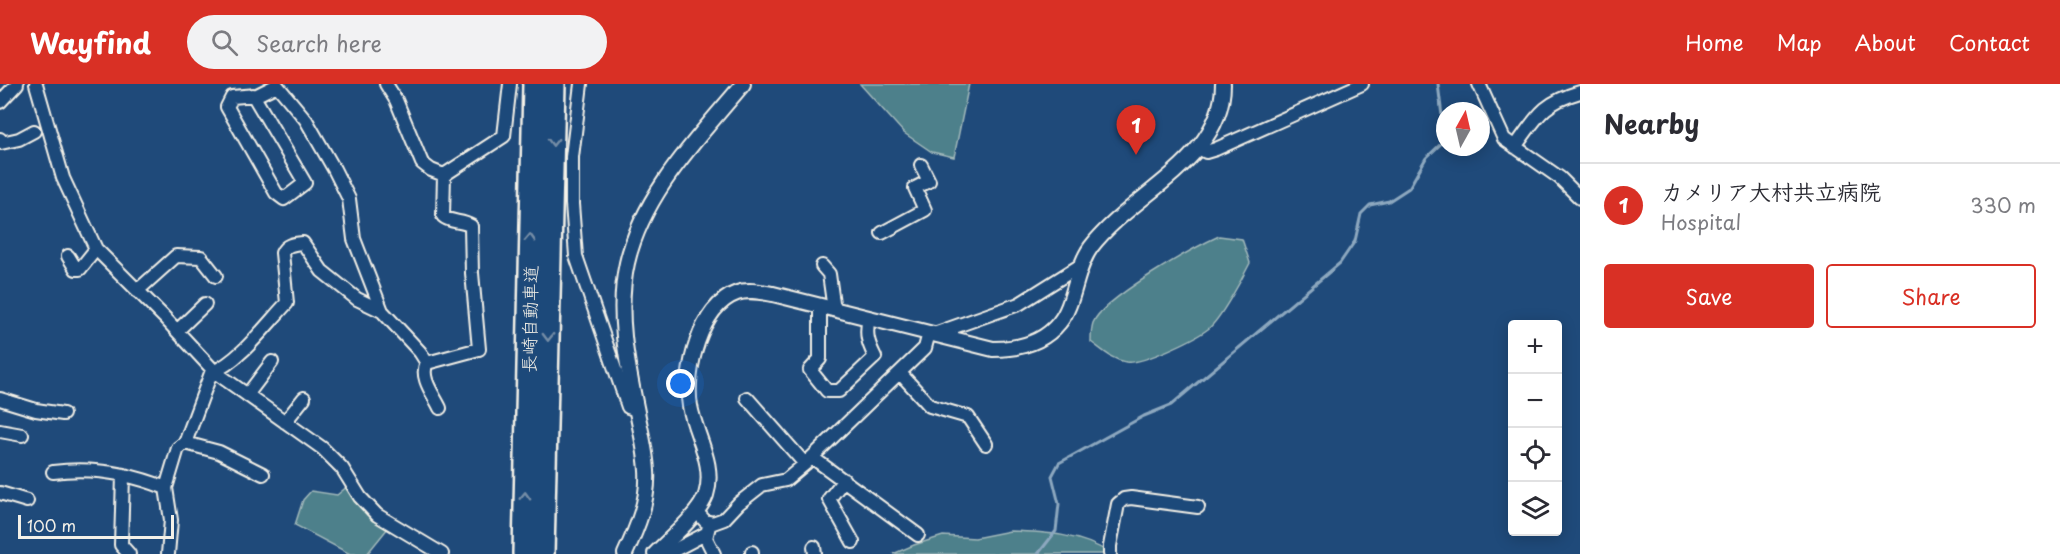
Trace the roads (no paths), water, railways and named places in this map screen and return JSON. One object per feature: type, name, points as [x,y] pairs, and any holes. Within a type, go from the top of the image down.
[{"type":"highway","name":"長崎自動車道","points":[[524,554],[534,84]]},
{"type":"highway","name":"長崎自動車道","points":[[543,554],[554,84]]},
{"type":"street","points":[[0,102],[17,84]]},
{"type":"street","points":[[36,84],[63,178],[96,249],[215,372],[322,448],[342,468],[360,497],[377,515],[442,554]]},
{"type":"street","points":[[386,84],[396,100],[422,163],[431,170],[444,175]]},
{"type":"street","points":[[444,175],[504,136],[510,84]]},
{"type":"street","points":[[581,84],[572,157],[572,204],[576,256],[628,407],[637,410]]},
{"type":"street","points":[[625,554],[645,502],[647,472],[628,364],[622,312],[627,263],[642,219],[668,177],[743,84]]},
{"type":"street","points":[[654,554],[696,511],[706,496],[708,463],[690,405],[688,382],[699,338],[710,315],[723,300],[737,293],[754,291],[993,349],[1009,349],[1028,345],[1043,337],[1060,322],[1081,265],[1092,246],[1114,223],[1199,148],[1214,124],[1220,108],[1223,84]]},
{"type":"street","points":[[1199,148],[1206,152],[1216,149],[1335,90],[1362,84]]},
{"type":"street","points":[[1479,84],[1504,140],[1560,178],[1580,198]]},
{"type":"street","points":[[254,95],[305,183],[284,199],[276,193],[227,107],[232,97],[254,95],[277,85],[306,120],[349,199],[354,239],[382,311]]},
{"type":"street","points":[[1515,147],[1539,113],[1559,98],[1580,92]]},
{"type":"street","points":[[0,139],[1,143],[20,139],[34,131]]},
{"type":"street","points":[[882,233],[926,210],[915,188],[929,181],[921,165]]},
{"type":"street","points":[[440,408],[424,376],[427,363],[479,349],[472,273],[471,226],[447,220],[442,216],[444,175]]},
{"type":"street","points":[[168,554],[171,520],[166,488],[178,448],[185,443],[211,373],[240,352],[287,303],[282,253],[284,248],[292,244],[303,243],[322,271],[357,299],[382,311],[420,352],[427,363]]},
{"type":"street","points":[[68,256],[76,269],[80,269],[96,249]]},
{"type":"street","points":[[137,291],[176,256],[201,257],[216,276]]},
{"type":"street","points":[[667,554],[724,519],[739,502],[762,485],[786,480],[809,461],[925,348],[932,334],[1018,304],[1081,265]]},
{"type":"street","points":[[822,266],[829,274],[827,308],[820,359],[810,370],[827,391],[839,391],[875,357],[868,343],[866,332],[869,318]]},
{"type":"street","points":[[177,331],[205,304]]},
{"type":"street","points":[[247,395],[272,362]]},
{"type":"street","points":[[900,373],[930,406],[968,417],[986,444]]},
{"type":"street","points":[[285,422],[304,398]]},
{"type":"street","points":[[747,398],[809,461],[844,480],[918,535]]},
{"type":"street","points":[[0,399],[36,410],[63,414]]},
{"type":"street","points":[[0,431],[22,435]]},
{"type":"street","points":[[185,443],[219,452],[263,474]]},
{"type":"street","points":[[53,472],[102,472],[141,478],[166,488]]},
{"type":"street","points":[[123,475],[121,544],[129,554]]},
{"type":"street","points":[[844,480],[829,499],[853,542]]},
{"type":"street","points":[[0,493],[27,501]]},
{"type":"street","points":[[1110,554],[1118,504],[1124,499],[1198,507]]},
{"type":"street","points":[[696,511],[708,528],[706,538],[714,554]]},
{"type":"waterway","points":[[1038,554],[1056,531],[1059,504],[1052,476],[1059,463],[1144,416],[1171,405],[1340,263],[1355,241],[1361,214],[1370,205],[1389,201],[1409,188],[1426,158],[1445,140],[1438,84]]},
{"type":"place","name":"カメリア大村共立病院","points":[[1136,155]]}]
